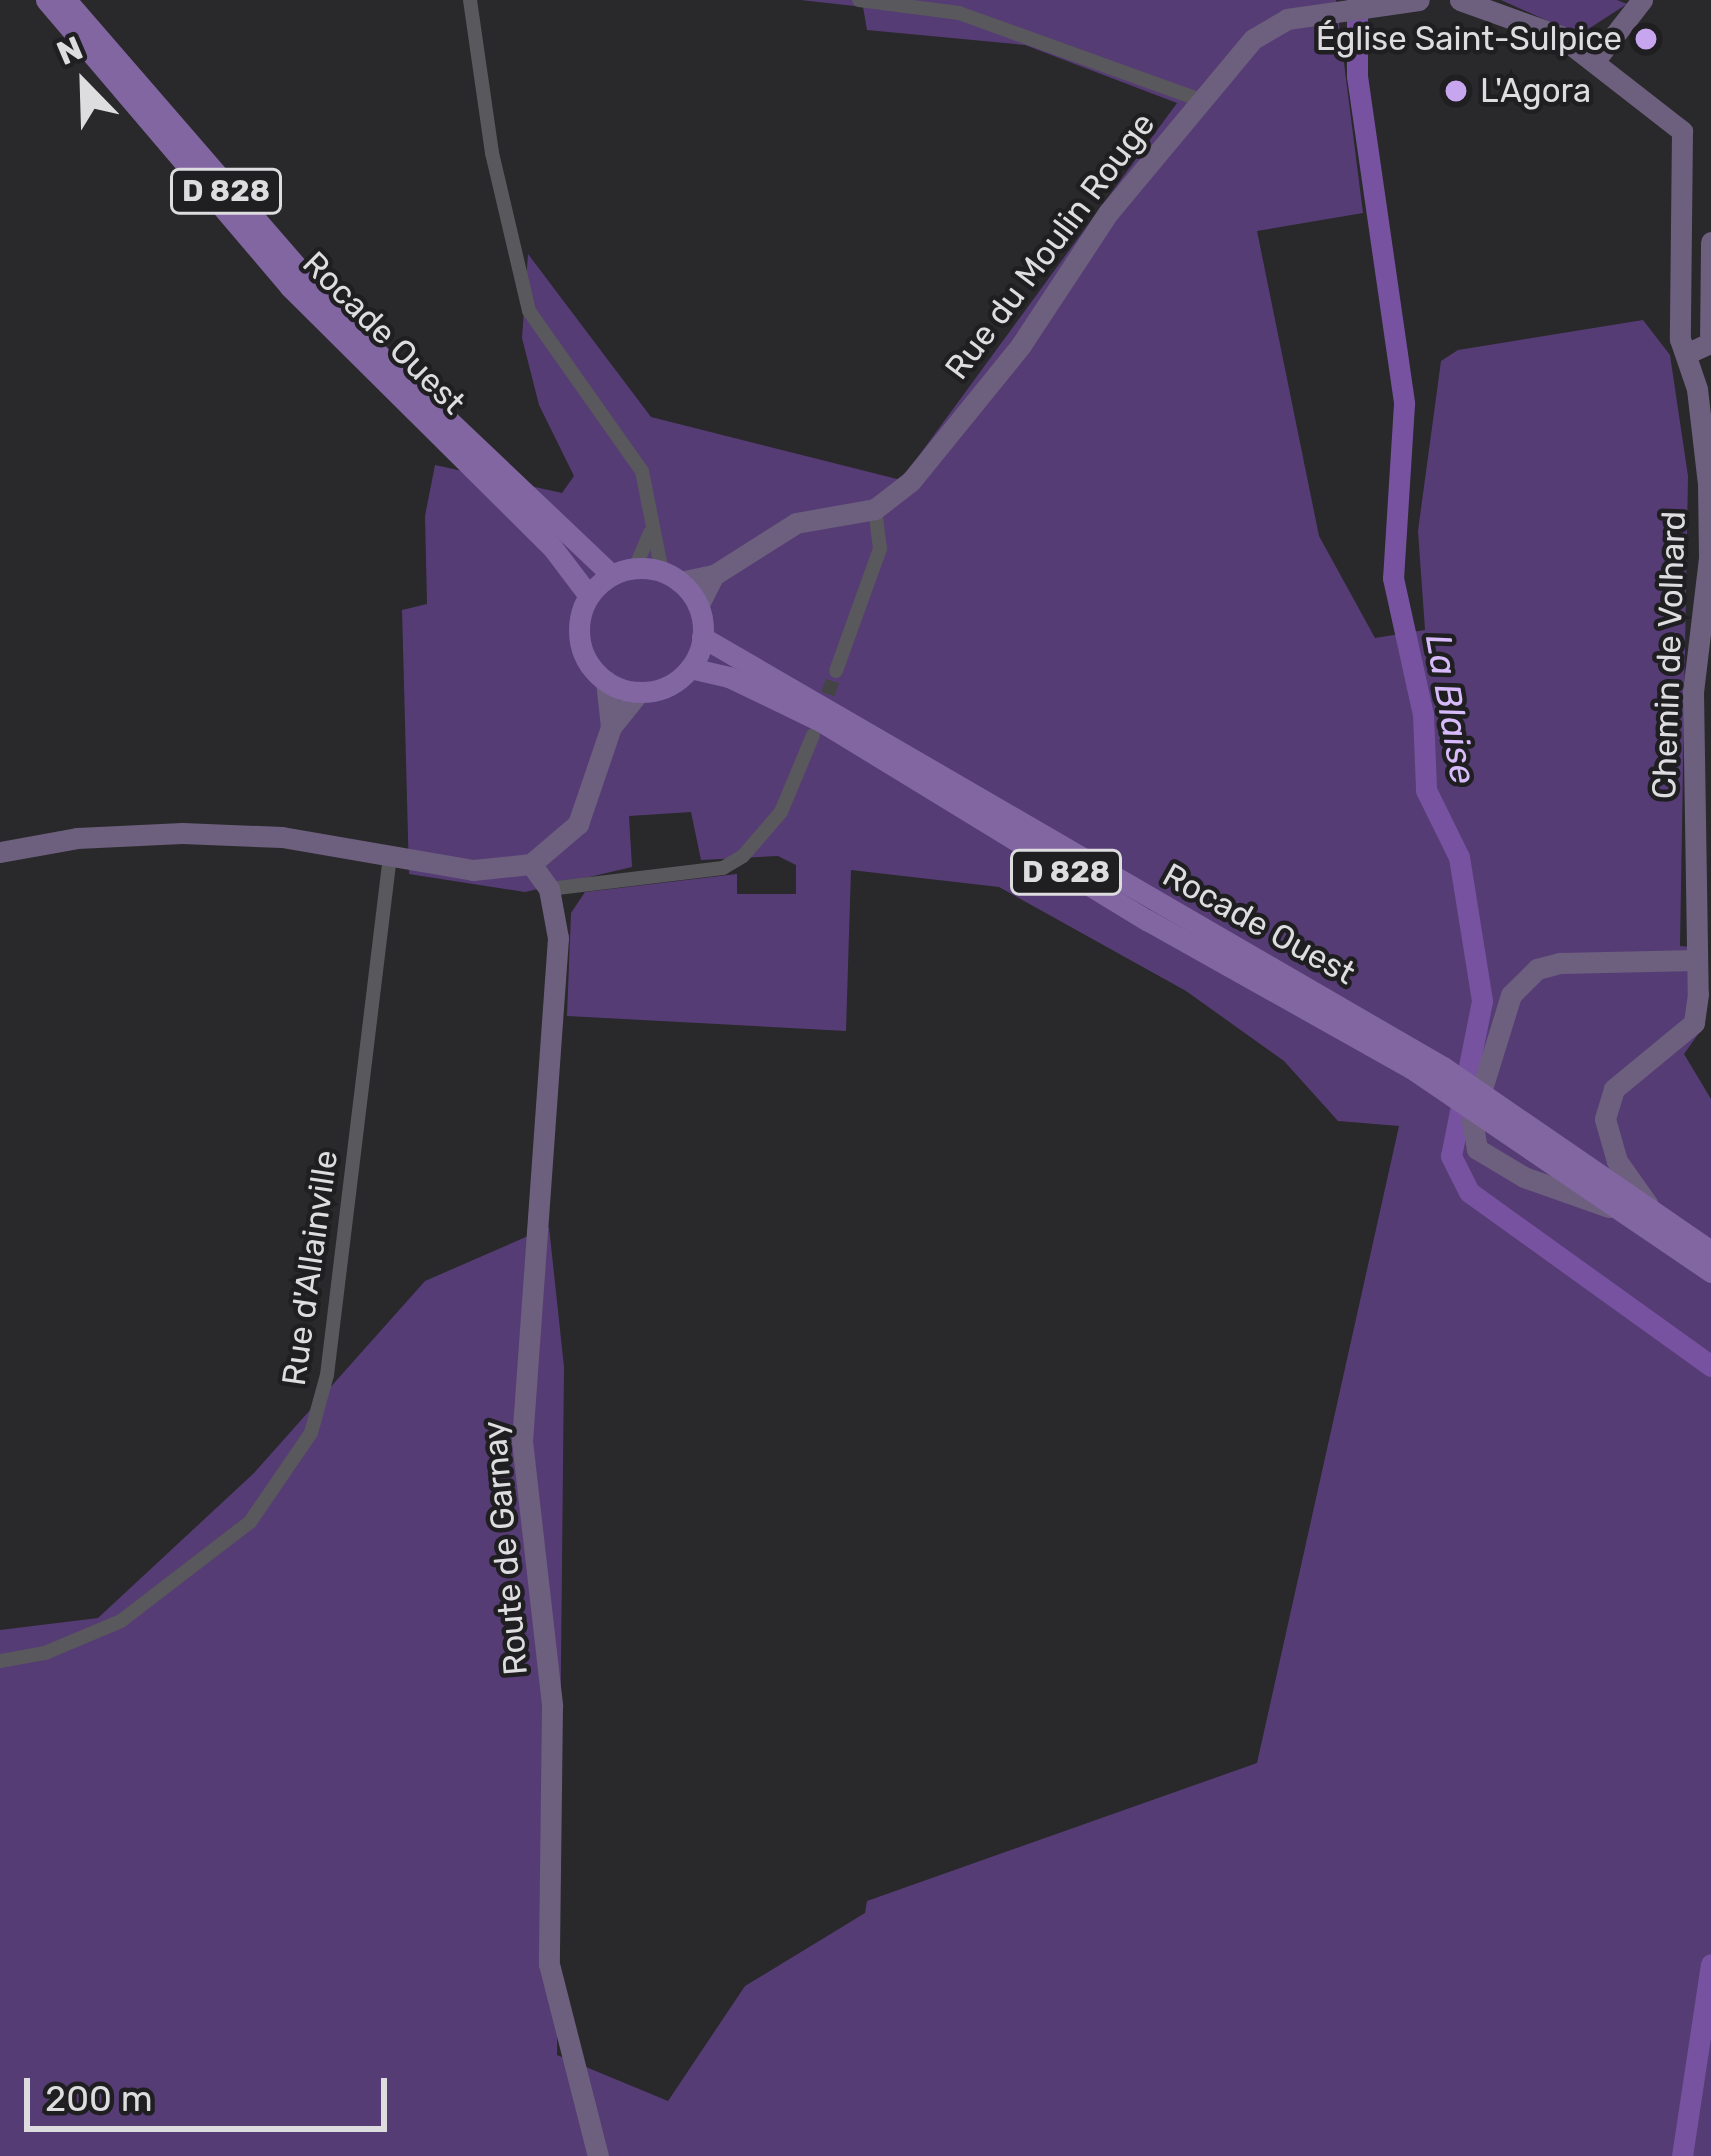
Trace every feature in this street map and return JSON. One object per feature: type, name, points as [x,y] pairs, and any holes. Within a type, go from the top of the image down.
[{"type":"main road","name":"Rocade Ouest","points":[[46,0],[290,287],[520,514],[589,596]]},
{"type":"main road","name":"Rocade Ouest","points":[[66,0],[344,321],[612,575]]},
{"type":"main road","points":[[635,568],[671,577],[698,606],[702,637],[690,668],[667,686],[639,692],[605,681],[579,635],[589,596],[612,575],[635,568]]},
{"type":"main road","name":"Rocade Ouest","points":[[702,637],[1441,1076],[1652,1210]]},
{"type":"main road","name":"Rocade Ouest","points":[[690,668],[729,676],[822,722],[1090,887],[1441,1076]]},
{"type":"main road","name":"Rocade Ouest","points":[[1493,1111],[1621,1211]]},
{"type":"main road","name":"D 828","points":[[1652,1210],[1711,1251]]},
{"type":"main road","name":"D 828","points":[[1621,1211],[1711,1272]]},
{"type":"street","points":[[470,0],[492,153],[529,310],[642,471],[650,533],[671,577]]},
{"type":"street","points":[[860,0],[959,14],[1201,100]]},
{"type":"street","name":"Rue du Moulin Rouge","points":[[698,606],[714,575],[783,528],[875,509],[911,481],[1011,358],[1108,213],[1267,28],[1358,6],[1419,0]]},
{"type":"street","points":[[1460,0],[1526,21],[1596,59],[1642,0]]},
{"type":"street","name":"Chemin de Volhard","points":[[1596,59],[1682,130],[1686,354],[1708,484],[1709,558],[1694,692],[1694,1023],[1631,1072],[1608,1104],[1617,1162],[1652,1210]]},
{"type":"street","points":[[1686,354],[1710,343],[1711,242]]},
{"type":"street","points":[[836,671],[880,549],[875,509]]},
{"type":"street","points":[[635,568],[650,533]]},
{"type":"street","name":"Rue du Moulin Rouge","points":[[671,577],[714,575]]},
{"type":"street","points":[[605,681],[611,727]]},
{"type":"street","points":[[0,852],[77,838],[182,833],[282,837],[473,870],[531,864],[578,824],[611,727],[639,692]]},
{"type":"street","points":[[549,889],[723,868],[743,856],[781,812],[813,735]]},
{"type":"street","name":"Rue d'Allainville","points":[[0,1661],[46,1654],[121,1621],[250,1522],[311,1432],[326,1375],[390,856]]},
{"type":"street","name":"Route de Garnay","points":[[531,864],[549,889],[558,938],[522,1441],[552,1706],[549,1964],[598,2156]]},
{"type":"street","points":[[1621,1211],[1524,1177],[1486,1158],[1471,1133],[1522,980],[1560,963],[1696,961]]},
{"type":"shaded area","points":[[801,0],[1336,0],[1363,213],[1257,231],[1319,536],[1375,638],[1425,630],[1418,531],[1441,361],[1458,350],[1643,320],[1670,355],[1688,476],[1680,946],[1705,948],[1704,1026],[1684,1054],[1711,1099],[1711,2156],[0,2156],[0,1630],[98,1618],[254,1473],[425,1281],[549,1227],[564,1367],[557,2055],[668,2101],[745,1986],[865,1913],[867,1901],[1257,1763],[1399,1126],[1338,1121],[1284,1061],[1186,991],[999,887],[851,870],[846,1031],[567,1016],[571,913],[585,892],[737,874],[737,894],[796,894],[796,865],[778,856],[701,860],[691,812],[629,816],[632,867],[525,892],[409,874],[402,610],[427,604],[425,516],[435,465],[562,493],[574,476],[539,405],[522,338],[528,254],[651,417],[901,480],[1177,103],[1025,45],[867,30],[863,7]]},
{"type":"shaded area","points":[[1501,0],[1617,0],[1627,4],[1579,35]]},
{"type":"waterway","name":"La Blaise","points":[[1357,0],[1357,76],[1404,404],[1393,578],[1423,714],[1426,790],[1459,857],[1482,1001],[1451,1156],[1469,1192],[1711,1366]]},
{"type":"waterway","name":"La Blaise","points":[[1682,2156],[1711,1964]]},
{"type":"tunnel","points":[[821,714],[836,671]]},
{"type":"place","name":"Église Saint-Sulpice","points":[[1646,39]]},
{"type":"place","name":"L'Agora","points":[[1456,91]]}]
